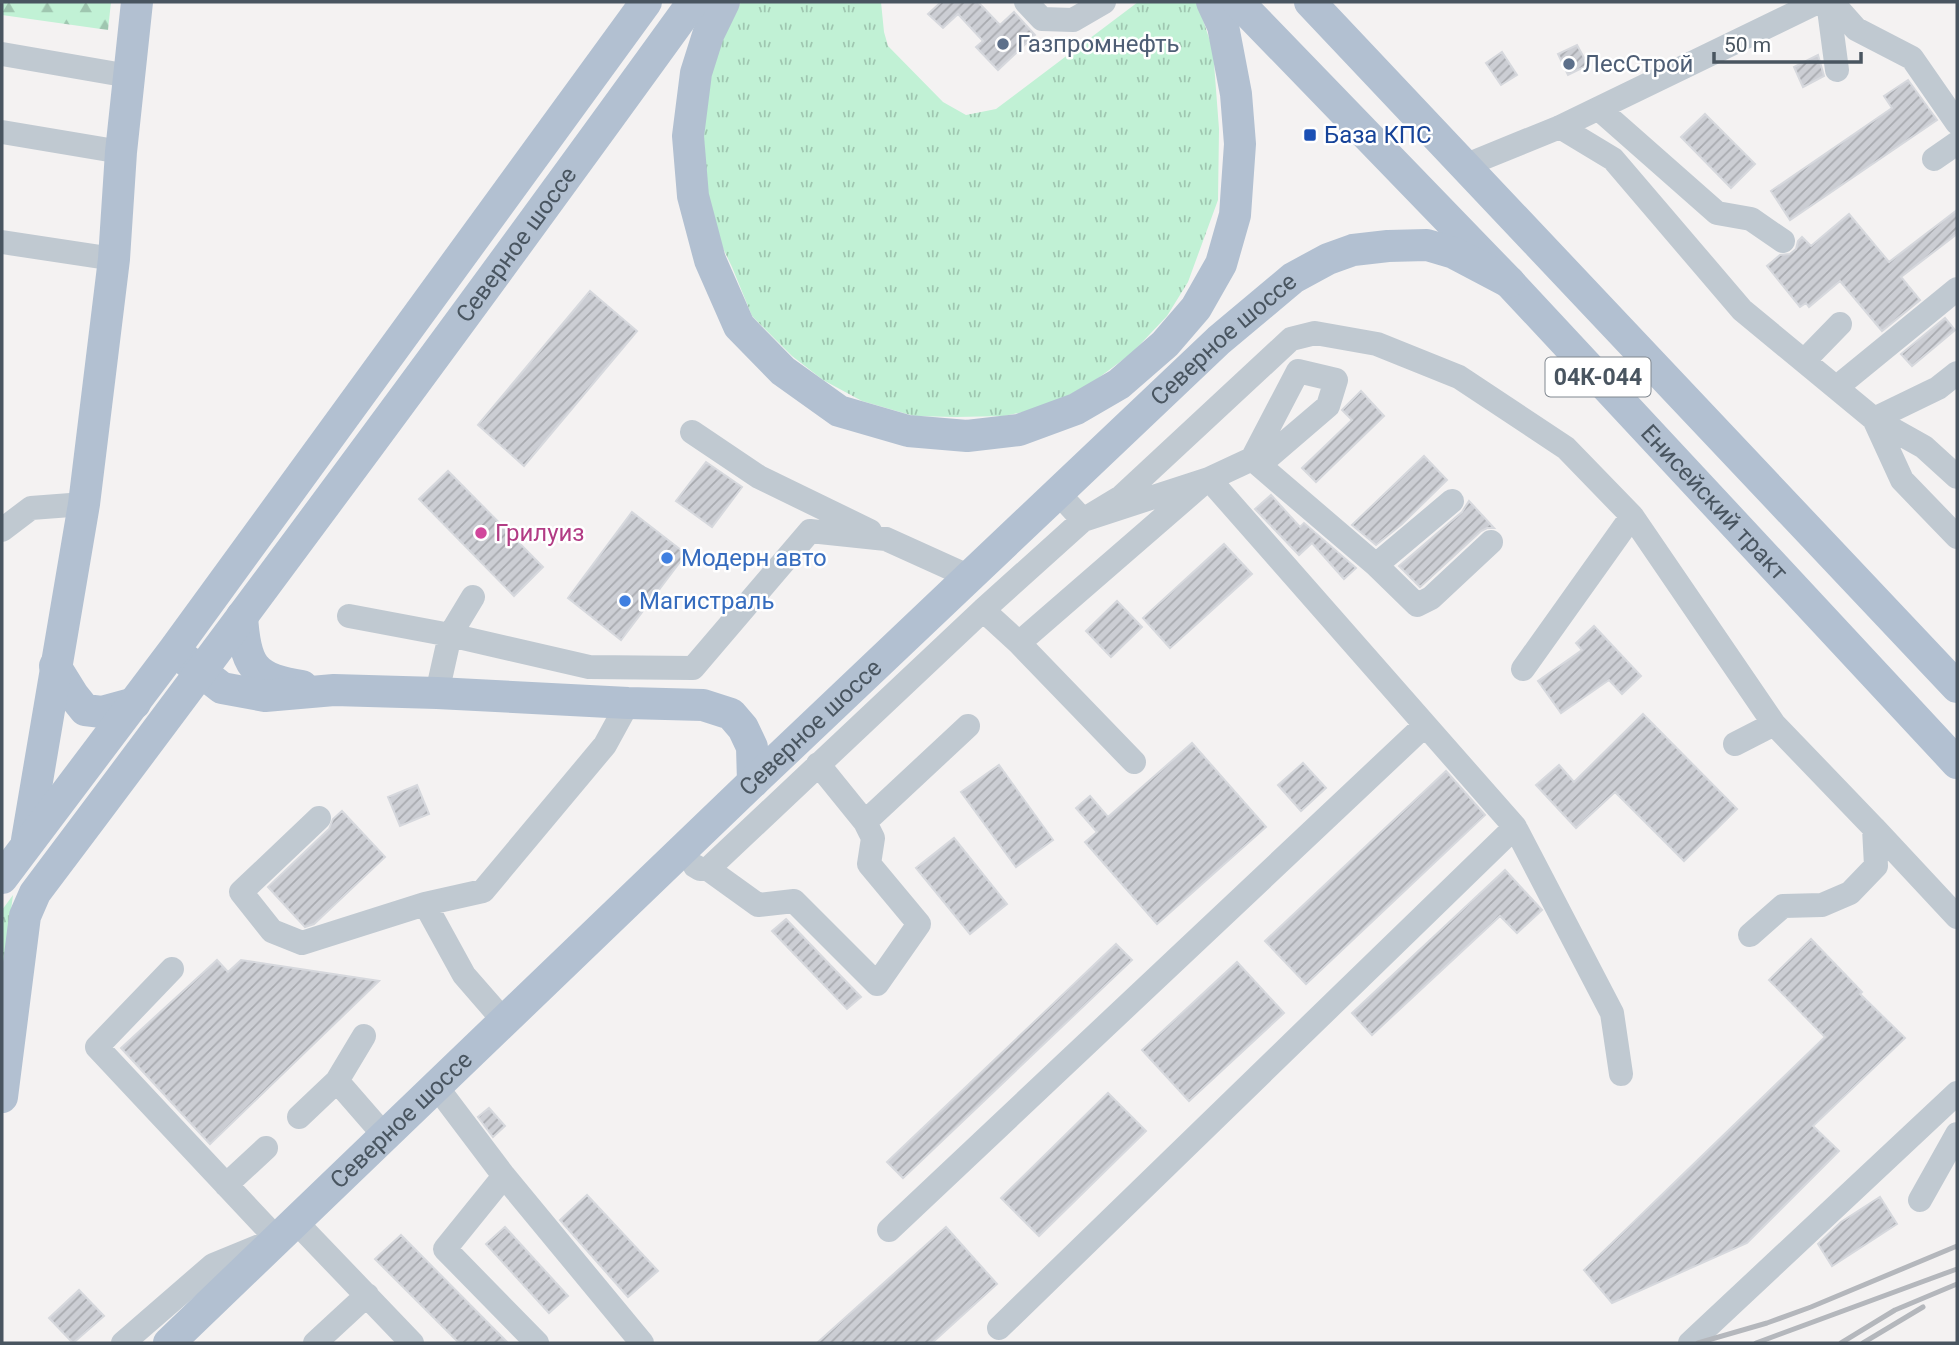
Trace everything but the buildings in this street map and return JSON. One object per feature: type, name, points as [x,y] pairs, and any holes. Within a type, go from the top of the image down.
[{"type":"main road","points":[[26,845],[84,504],[114,259],[121,152],[137,2]]},
{"type":"main road","name":"Северное шоссе","points":[[2,878],[174,650],[646,2]]},
{"type":"main road","name":"Северное шоссе","points":[[2,1097],[25,916],[35,893],[473,306],[693,2]]},
{"type":"main road","points":[[724,2],[708,36],[696,73],[688,136],[693,196],[709,260],[739,326],[783,371],[839,411],[908,431],[967,436],[1018,430],[1076,409],[1119,384],[1165,344],[1196,308],[1221,264],[1235,215],[1240,144],[1236,94],[1223,26],[1212,2]]},
{"type":"main road","name":"Енисейский тракт","points":[[1238,2],[1509,282],[1957,763]]},
{"type":"main road","name":"Енисейский тракт","points":[[1310,2],[1957,687]]},
{"type":"main road","name":"Северное шоссе","points":[[169,1343],[753,782],[1219,340],[1293,278],[1328,259],[1353,250],[1427,245],[1454,253],[1509,282]]},
{"type":"main road","points":[[242,616],[243,639],[248,659],[263,675],[276,682],[334,691]]},
{"type":"main road","points":[[174,650],[222,688],[265,696],[334,691],[436,693],[703,705],[732,714],[743,728],[752,747],[753,782]]},
{"type":"main road","points":[[55,666],[85,710],[102,712],[135,703]]},
{"type":"street","points":[[1026,2],[1042,19],[1073,20],[1104,2]]},
{"type":"street","points":[[1464,166],[1599,109],[1818,2]]},
{"type":"street","points":[[1830,2],[1837,70]]},
{"type":"street","points":[[1830,2],[1856,29],[1912,58],[1957,123]]},
{"type":"street","points":[[2,54],[129,76]]},
{"type":"street","points":[[1599,109],[1717,213],[1751,219],[1783,241]]},
{"type":"street","points":[[1560,127],[1613,159],[1742,310],[1874,419],[1924,447],[1957,477]]},
{"type":"street","points":[[2,132],[121,152]]},
{"type":"street","points":[[1934,159],[1957,143]]},
{"type":"street","points":[[2,242],[114,259]]},
{"type":"street","points":[[1837,387],[1957,289]]},
{"type":"street","points":[[1804,361],[1840,324]]},
{"type":"street","points":[[708,869],[983,610],[1083,520],[1121,497],[1291,339],[1315,333],[1377,344],[1459,377],[1566,448],[1632,516],[1774,724],[1957,917]]},
{"type":"street","points":[[1874,419],[1938,388],[1957,373]]},
{"type":"street","points":[[1874,419],[1902,480],[1957,537]]},
{"type":"street","points":[[692,432],[759,477],[970,577]]},
{"type":"street","points":[[1083,520],[1256,462],[1377,565],[1416,605],[1431,598],[1492,542]]},
{"type":"street","points":[[1018,643],[1209,479]]},
{"type":"street","points":[[1209,479],[1515,827],[1612,1013],[1621,1074]]},
{"type":"street","points":[[1058,493],[1083,520]]},
{"type":"street","points":[[1377,565],[1452,501]]},
{"type":"street","points":[[2,530],[31,508],[84,504]]},
{"type":"street","points":[[1523,669],[1632,516]]},
{"type":"street","points":[[349,616],[450,635],[589,667],[693,668],[810,531],[886,539]]},
{"type":"street","points":[[436,693],[450,635],[473,597]]},
{"type":"street","points":[[983,610],[1134,762]]},
{"type":"street","points":[[319,818],[241,892],[272,930],[302,943],[425,904],[483,891],[605,745],[628,703]]},
{"type":"street","points":[[1735,744],[1774,724]]},
{"type":"street","points":[[889,1230],[1425,725]]},
{"type":"street","points":[[865,822],[968,726]]},
{"type":"street","points":[[677,855],[700,869],[708,869],[758,905],[794,901],[877,984],[919,925],[869,864],[873,838],[865,822],[818,764]]},
{"type":"street","points":[[999,1328],[1515,827]]},
{"type":"street","points":[[1750,935],[1783,906],[1822,905],[1850,893],[1876,866],[1874,828]]},
{"type":"street","points":[[425,904],[464,975],[504,1021]]},
{"type":"street","points":[[172,969],[97,1048],[226,1185],[367,1295],[412,1343]]},
{"type":"street","points":[[299,1117],[337,1081],[364,1036]]},
{"type":"street","points":[[337,1081],[384,1135]]},
{"type":"street","points":[[436,1086],[504,1176],[642,1343]]},
{"type":"street","points":[[1689,1343],[1957,1093]]},
{"type":"street","points":[[1920,1200],[1957,1134]]},
{"type":"street","points":[[226,1185],[266,1148]]},
{"type":"street","points":[[504,1176],[445,1249],[537,1343]]},
{"type":"street","points":[[122,1343],[212,1265],[287,1231]]},
{"type":"street","points":[[315,1343],[367,1295]]},
{"type":"green space","points":[[2,2],[111,2],[108,30],[2,15]]},
{"type":"green space","points":[[741,2],[881,2],[888,46],[943,102],[966,115],[996,109],[1138,2],[1197,2],[1213,50],[1219,129],[1218,200],[1188,282],[1167,316],[1132,353],[1093,382],[1047,407],[1004,416],[914,416],[862,401],[823,380],[792,356],[752,316],[709,219],[702,110],[718,42]]},
{"type":"green space","points":[[13,895],[2,978],[2,910]]},
{"type":"railway","points":[[1698,1343],[1811,1307],[1957,1246]]},
{"type":"railway","points":[[1756,1343],[1957,1269]]},
{"type":"railway","points":[[1841,1343],[1895,1310],[1957,1284]]},
{"type":"railway","points":[[1863,1343],[1923,1307]]},
{"type":"place","name":"Газпромнефть","points":[[1003,44]]},
{"type":"place","name":"ЛесСтрой","points":[[1569,64]]},
{"type":"place","name":"База КПС","points":[[1310,135]]},
{"type":"place","name":"Грилуиз","points":[[481,533]]},
{"type":"place","name":"Модерн авто","points":[[667,558]]},
{"type":"place","name":"Магистраль","points":[[625,601]]}]
